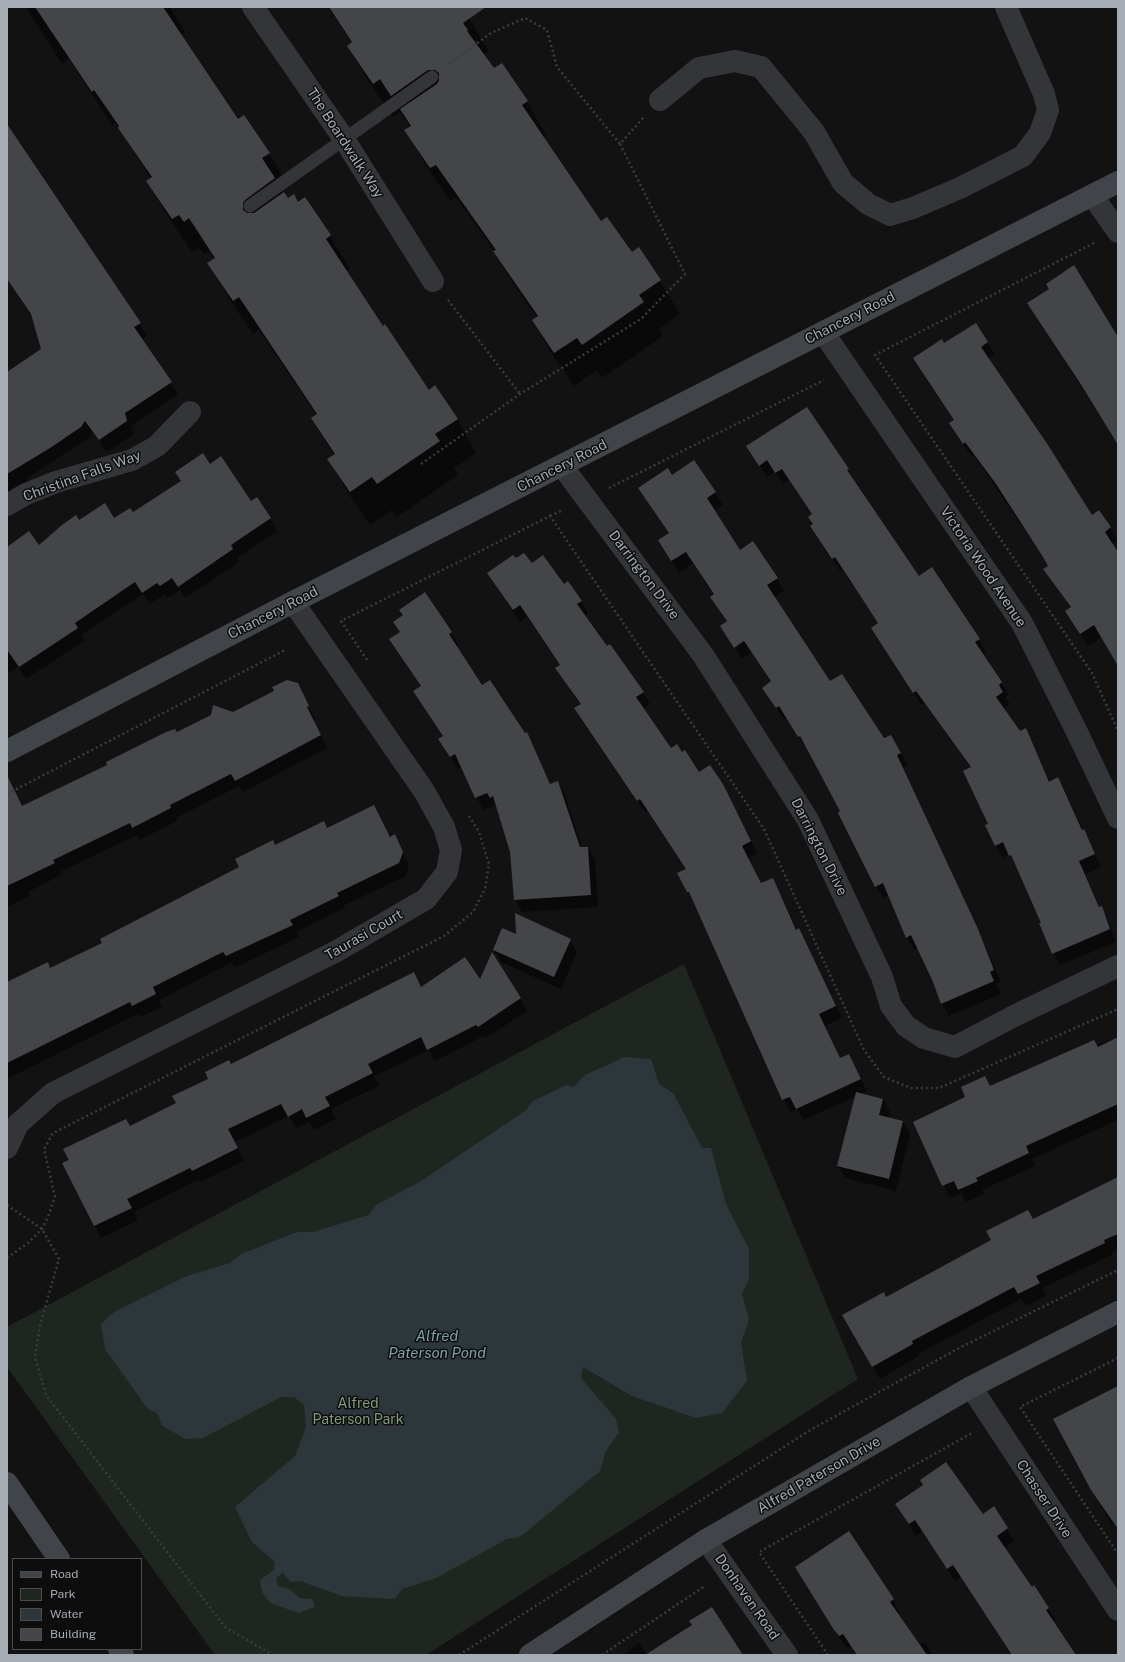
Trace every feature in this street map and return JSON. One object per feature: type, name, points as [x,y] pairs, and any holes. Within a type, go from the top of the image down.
[{"type":"street","name":"The Boardwalk Way","points":[[253,7],[344,140],[433,281]]},
{"type":"street","points":[[660,100],[699,68],[735,61],[761,67],[814,132],[843,183],[868,204],[890,215],[913,208],[960,188],[1023,156],[1040,134],[1048,110],[1044,94],[1006,7]]},
{"type":"street","name":"Chancery Road","points":[[7,751],[293,602],[1118,182]]},
{"type":"street","points":[[1092,195],[1118,232]]},
{"type":"street","name":"Victoria Wood Avenue","points":[[823,332],[1022,623],[1118,818]]},
{"type":"street","name":"Christina Falls Way","points":[[7,506],[26,494],[56,482],[132,460],[157,446],[190,412]]},
{"type":"street","name":"Darrington Drive","points":[[562,466],[703,655],[808,820],[882,977],[891,1006],[906,1026],[924,1038],[955,1047],[1014,1016],[1118,966]]},
{"type":"street","name":"Taurasi Court","points":[[7,1148],[18,1124],[53,1093],[336,952],[426,899],[447,872],[451,850],[444,827],[424,791],[293,602]]},
{"type":"street","name":"Alfred Paterson Drive","points":[[530,1655],[706,1540],[971,1387],[1118,1312]]},
{"type":"street","name":"Chasser Drive","points":[[971,1387],[1118,1610]]},
{"type":"street","points":[[7,1483],[57,1558]]},
{"type":"street","name":"Donhaven Road","points":[[706,1540],[787,1655]]},
{"type":"lane","points":[[250,206],[432,77]]},
{"type":"path","points":[[421,464],[520,394],[641,319],[685,274],[620,144],[557,67],[547,30],[525,18],[491,33],[432,77]]},
{"type":"path","points":[[620,144],[660,100]]},
{"type":"path","points":[[371,667],[341,620],[1118,232]]},
{"type":"path","points":[[433,281],[520,394]]},
{"type":"path","points":[[875,354],[1092,672],[1118,731]]},
{"type":"path","points":[[550,516],[764,829],[864,1050],[884,1077],[911,1088],[939,1088],[1118,1009]]},
{"type":"path","points":[[7,794],[286,650]]},
{"type":"path","points":[[7,1258],[28,1243],[42,1229],[55,1197],[44,1149],[53,1133],[444,936],[473,912],[485,889],[489,864],[479,832],[466,812]]},
{"type":"path","points":[[7,1205],[42,1229],[59,1259],[40,1325],[35,1357],[46,1395],[225,1627],[273,1655]]},
{"type":"path","points":[[459,1655],[812,1429],[961,1347],[1118,1270]]},
{"type":"path","points":[[828,1655],[759,1552],[993,1421],[1118,1358]]},
{"type":"path","points":[[1020,1407],[1118,1554]]},
{"type":"path","points":[[602,1655],[705,1586]]},
{"type":"green space","name":"Alfred Paterson Park","points":[[684,964],[858,1379],[426,1655],[215,1655],[7,1367],[7,1327]]},
{"type":"water","name":"Alfred Paterson Pond","points":[[625,1057],[651,1059],[659,1084],[673,1093],[702,1148],[711,1148],[726,1204],[749,1249],[749,1279],[742,1294],[749,1319],[741,1343],[747,1381],[722,1413],[696,1418],[632,1396],[583,1367],[581,1378],[616,1419],[619,1432],[606,1451],[600,1471],[520,1537],[507,1539],[436,1578],[402,1589],[395,1599],[342,1596],[300,1581],[291,1582],[283,1573],[276,1578],[278,1586],[290,1589],[299,1598],[312,1599],[315,1607],[299,1613],[270,1603],[262,1592],[260,1580],[274,1570],[275,1562],[252,1542],[235,1507],[295,1456],[306,1427],[304,1405],[294,1397],[281,1397],[203,1438],[186,1439],[162,1426],[158,1414],[147,1408],[105,1349],[101,1324],[114,1312],[187,1276],[230,1263],[241,1254],[297,1232],[313,1232],[369,1215],[376,1205],[421,1181],[525,1111],[533,1101],[566,1085],[574,1087],[585,1075]]},
{"type":"building","points":[[35,7],[163,7],[238,119],[244,115],[270,153],[262,158],[275,178],[245,200],[243,203],[243,210],[247,213],[254,213],[284,192],[288,198],[294,194],[298,202],[305,197],[331,235],[326,239],[383,326],[385,324],[429,390],[435,385],[458,419],[435,434],[440,441],[377,484],[372,477],[350,492],[327,459],[335,454],[311,418],[317,414],[239,297],[233,301],[207,263],[215,258],[189,218],[184,222],[179,215],[172,219],[146,181],[152,177],[118,128],[119,126],[94,90],[92,92]]},
{"type":"building","points":[[329,7],[486,7],[463,23],[468,30],[467,31],[494,68],[502,63],[528,101],[522,105],[601,221],[607,217],[632,252],[639,247],[661,280],[639,295],[644,302],[582,345],[577,338],[554,353],[532,320],[538,316],[493,251],[496,250],[436,165],[430,168],[404,130],[411,126],[400,109],[437,84],[439,80],[439,73],[435,70],[428,70],[391,96],[380,79],[373,84],[347,46],[352,42]]},
{"type":"building","points":[[7,124],[141,323],[134,327],[172,382],[125,413],[127,421],[99,440],[85,421],[81,427],[7,474],[7,372],[41,349],[31,314],[7,279]]},
{"type":"building","points":[[1074,265],[1118,337],[1118,445],[1080,383],[1027,303],[1049,289],[1046,284]]},
{"type":"building","points":[[976,323],[988,342],[981,347],[1048,445],[1092,515],[1099,510],[1111,527],[1105,532],[1118,552],[1118,666],[1094,625],[1080,634],[1065,611],[1071,607],[1043,569],[1048,566],[1043,557],[996,484],[965,442],[963,444],[949,423],[954,420],[913,358],[942,339],[944,343]]},
{"type":"building","points":[[807,407],[849,469],[847,470],[919,576],[932,567],[980,639],[975,642],[1002,682],[999,685],[1003,692],[996,697],[1020,731],[1026,728],[1049,782],[1058,777],[1082,830],[1084,829],[1095,854],[1079,861],[1099,907],[1102,906],[1110,929],[1052,954],[1039,923],[1041,923],[1011,855],[1009,856],[1003,842],[995,846],[985,825],[988,824],[963,771],[971,767],[916,691],[913,693],[871,628],[878,623],[835,557],[832,559],[810,526],[813,524],[808,517],[812,514],[782,469],[775,473],[767,460],[759,466],[746,446]]},
{"type":"building","points":[[203,453],[210,464],[221,456],[251,501],[257,497],[271,518],[231,545],[233,549],[178,587],[172,578],[160,586],[157,583],[142,593],[135,582],[75,623],[78,628],[19,667],[7,650],[7,547],[29,531],[39,545],[76,515],[79,520],[105,503],[114,518],[130,508],[133,512],[181,481],[175,472]]},
{"type":"building","points":[[694,460],[716,492],[707,498],[740,550],[753,541],[778,578],[767,585],[830,681],[842,674],[884,738],[891,735],[901,753],[897,755],[978,929],[994,970],[990,972],[994,981],[941,1004],[933,982],[911,935],[906,938],[883,883],[875,887],[838,813],[840,811],[800,736],[798,737],[779,706],[776,708],[762,688],[771,681],[744,641],[734,648],[720,626],[727,621],[710,597],[714,594],[686,552],[671,561],[658,540],[669,533],[638,488],[668,468],[672,475]]},
{"type":"building","points":[[524,553],[532,563],[543,555],[564,584],[568,581],[582,601],[577,604],[607,646],[610,644],[644,692],[636,697],[671,748],[677,744],[682,752],[685,750],[699,772],[710,765],[723,784],[751,841],[742,846],[761,883],[773,878],[796,930],[799,928],[836,1006],[819,1014],[840,1058],[849,1054],[861,1079],[796,1109],[790,1097],[782,1100],[689,892],[687,892],[677,873],[686,869],[640,799],[637,801],[574,708],[581,704],[555,668],[560,665],[520,605],[513,610],[487,573],[513,555],[516,558]]},
{"type":"building","points":[[425,592],[452,632],[449,634],[482,685],[490,680],[525,733],[527,732],[550,784],[558,781],[580,847],[588,847],[591,895],[514,900],[510,852],[493,796],[490,798],[487,793],[475,798],[455,754],[450,757],[438,739],[443,736],[413,691],[421,686],[389,639],[400,632],[393,622],[403,615],[399,610]]},
{"type":"building","points":[[287,680],[298,683],[309,706],[307,707],[321,735],[235,781],[231,774],[170,805],[171,808],[132,828],[130,823],[53,860],[55,863],[7,886],[7,775],[22,806],[107,765],[106,762],[166,732],[175,729],[177,732],[211,715],[213,705],[233,712],[274,691],[272,687]]},
{"type":"building","points":[[374,805],[390,837],[395,834],[403,852],[399,863],[337,893],[339,896],[290,920],[293,925],[226,956],[223,952],[153,987],[156,994],[132,1006],[130,1002],[7,1063],[7,982],[48,962],[50,968],[102,943],[100,939],[239,867],[235,859],[273,840],[275,845],[324,821],[327,828]]},
{"type":"building","points":[[515,913],[571,939],[554,977],[493,950],[502,928],[516,934]]},
{"type":"building","points":[[492,952],[521,998],[478,1027],[476,1025],[427,1050],[421,1037],[368,1064],[373,1073],[325,1097],[330,1106],[306,1118],[302,1109],[288,1117],[281,1104],[228,1129],[238,1148],[192,1171],[190,1168],[127,1199],[132,1208],[94,1226],[62,1163],[69,1160],[63,1149],[126,1119],[130,1126],[176,1103],[172,1096],[208,1079],[205,1072],[229,1060],[231,1064],[414,972],[421,987],[465,957],[480,979]]},
{"type":"building","points":[[1118,1037],[1118,1104],[1026,1146],[1029,1153],[976,1178],[978,1181],[958,1190],[954,1181],[942,1186],[913,1122],[965,1097],[961,1087],[985,1076],[990,1086],[1094,1040],[1098,1047]]},
{"type":"building","points":[[856,1092],[883,1099],[879,1115],[903,1121],[889,1179],[837,1166]]},
{"type":"building","points":[[1118,1177],[1118,1234],[1104,1240],[1105,1243],[1036,1276],[1040,1283],[1018,1294],[1014,1287],[912,1341],[913,1344],[872,1367],[842,1315],[884,1292],[886,1297],[991,1240],[986,1231],[1028,1210],[1033,1219]]},
{"type":"building","points":[[1118,1386],[1118,1529],[1091,1490],[1053,1419]]},
{"type":"building","points":[[946,1462],[983,1514],[994,1506],[1008,1528],[997,1536],[1032,1587],[1034,1585],[1049,1608],[1046,1610],[1076,1655],[1012,1655],[953,1565],[947,1569],[915,1520],[909,1524],[895,1504],[923,1485],[920,1480]]},
{"type":"building","points":[[849,1531],[894,1599],[890,1602],[927,1655],[857,1655],[843,1634],[839,1636],[834,1630],[795,1567]]},
{"type":"building","points":[[712,1607],[743,1655],[645,1655],[692,1625],[689,1621]]}]
